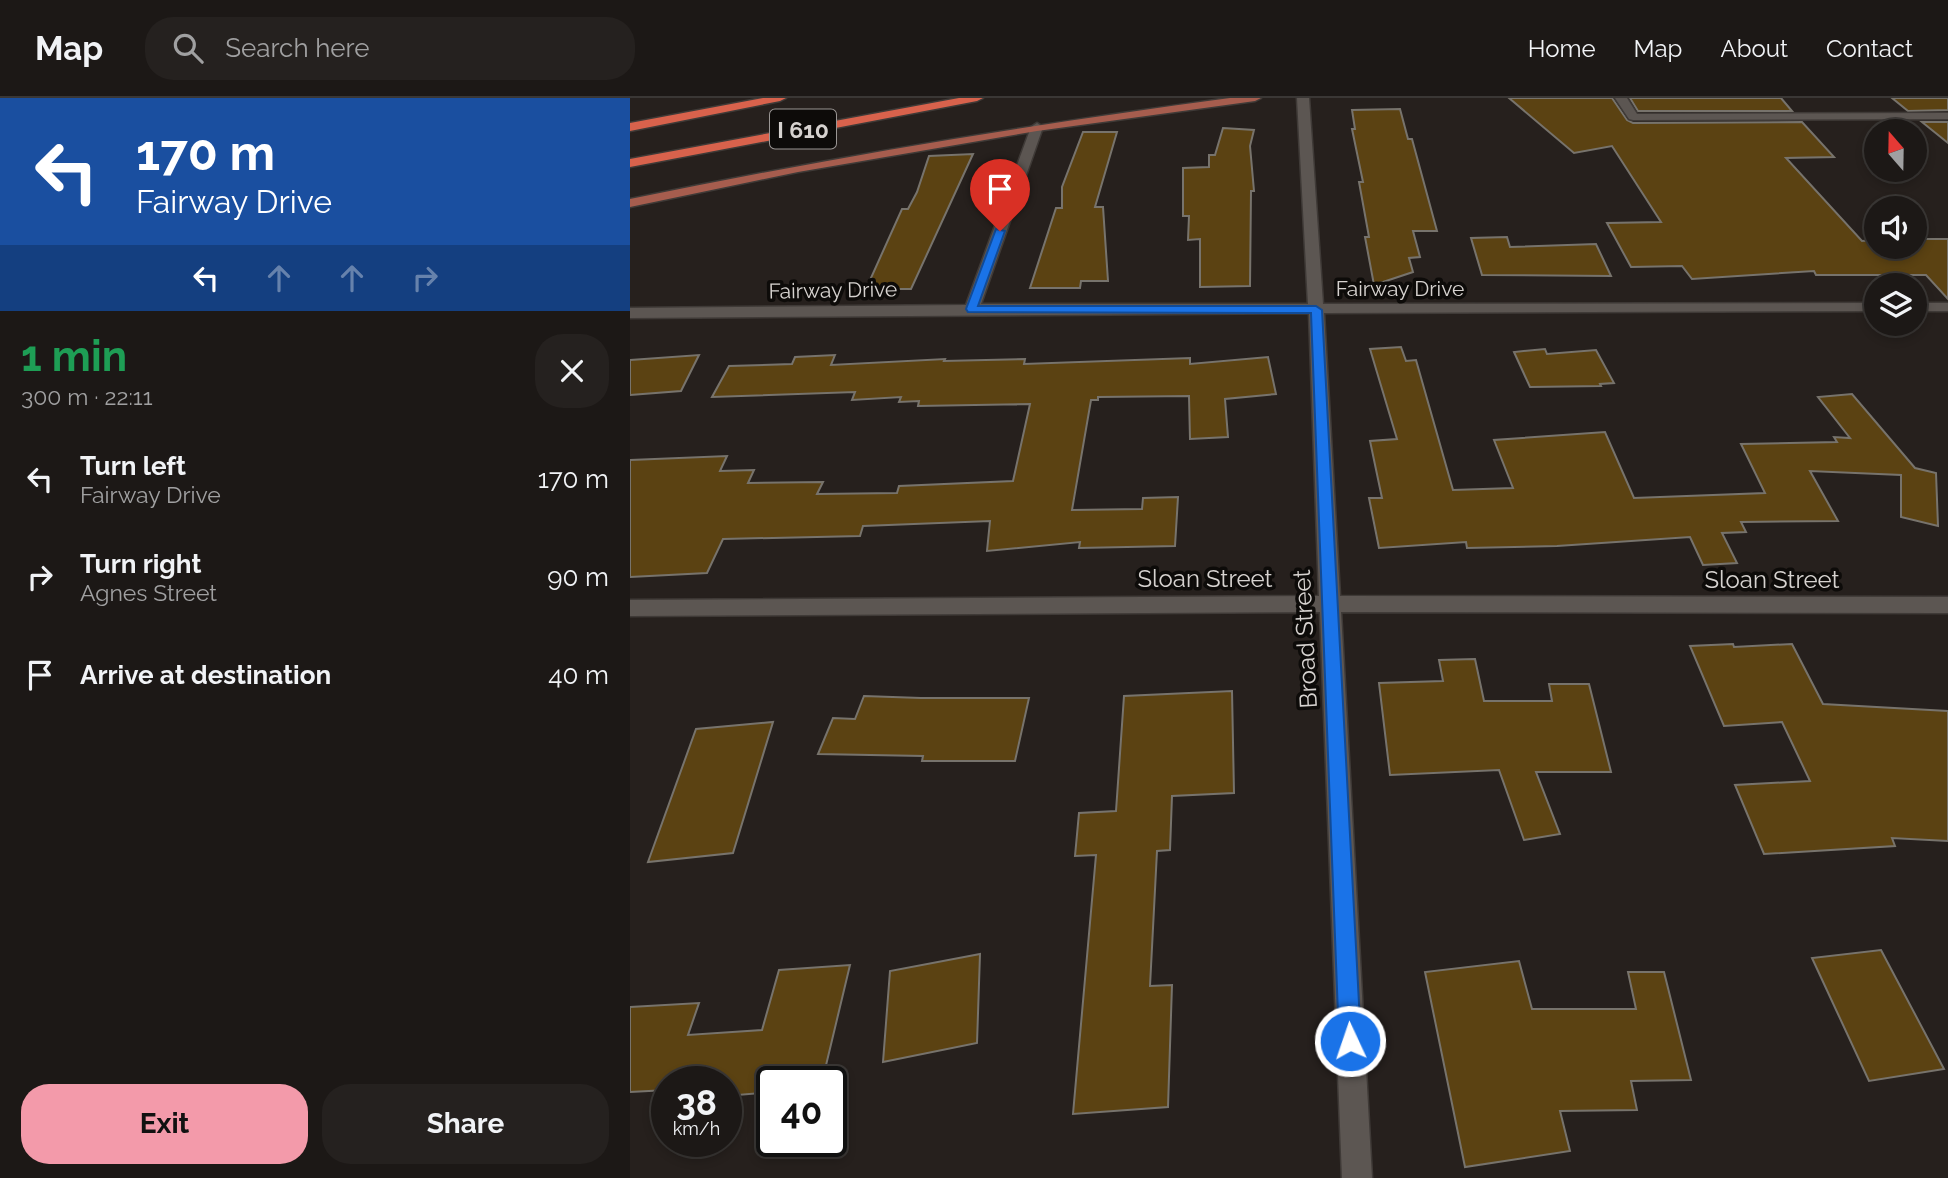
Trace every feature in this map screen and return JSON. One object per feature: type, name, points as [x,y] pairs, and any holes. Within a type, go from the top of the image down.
[{"type":"highway","name":"I 610","points":[[630,127],[780,98]]},
{"type":"highway","name":"I 610","points":[[630,163],[977,98]]},
{"type":"main road","points":[[630,203],[798,168],[1037,127],[1255,98]]},
{"type":"street","name":"Broad Street","points":[[1303,98],[1316,310],[1357,1178]]},
{"type":"street","points":[[1621,98],[1633,117],[1878,111],[1948,116]]},
{"type":"street","points":[[972,309],[1037,127]]},
{"type":"street","name":"Fairway Drive","points":[[630,313],[972,309],[1864,307]]},
{"type":"street","points":[[1927,307],[1948,307]]},
{"type":"street","name":"Sloan Street","points":[[630,608],[1330,604],[1948,605]]},
{"type":"building","points":[[1509,98],[1612,98],[1627,120],[1633,123],[1802,122],[1834,157],[1786,158],[1864,241],[1864,259],[1927,259],[1927,239],[1948,239],[1948,299],[1927,273],[1816,275],[1814,271],[1692,279],[1682,266],[1631,267],[1607,223],[1661,222],[1612,146],[1574,153]]},
{"type":"building","points":[[1630,98],[1781,98],[1792,111],[1638,111]]},
{"type":"building","points":[[1892,98],[1948,98],[1948,110],[1908,111]]},
{"type":"building","points":[[1400,109],[1408,139],[1412,139],[1437,231],[1413,231],[1420,257],[1409,258],[1413,272],[1374,285],[1365,237],[1369,237],[1359,182],[1363,182],[1352,129],[1355,129],[1352,110]]},
{"type":"building","points":[[1927,122],[1948,122],[1948,143],[1927,126]]},
{"type":"building","points":[[1223,128],[1254,130],[1250,146],[1254,191],[1251,191],[1250,286],[1200,287],[1200,239],[1188,240],[1189,216],[1183,216],[1183,168],[1209,167],[1209,155],[1215,155]]},
{"type":"building","points":[[1083,132],[1117,132],[1095,207],[1103,207],[1108,281],[1081,281],[1080,288],[1030,288],[1056,208],[1062,208],[1062,187]]},
{"type":"building","points":[[973,154],[911,289],[866,289],[902,209],[908,209],[917,192],[929,156]]},
{"type":"building","points":[[1507,237],[1510,247],[1596,244],[1611,276],[1482,275],[1471,238]]},
{"type":"building","points":[[1401,347],[1406,361],[1416,360],[1453,490],[1513,488],[1494,440],[1605,432],[1634,498],[1765,493],[1741,444],[1837,442],[1834,437],[1850,438],[1818,397],[1852,394],[1915,468],[1936,473],[1938,526],[1901,517],[1901,475],[1810,471],[1838,521],[1741,522],[1746,532],[1722,533],[1737,563],[1703,565],[1690,537],[1557,546],[1467,548],[1466,542],[1379,548],[1369,498],[1382,498],[1370,441],[1397,439],[1370,349]]},
{"type":"building","points":[[1545,349],[1547,354],[1596,350],[1614,383],[1600,384],[1601,386],[1530,387],[1514,352]]},
{"type":"building","points":[[699,355],[681,391],[630,395],[630,360]]},
{"type":"building","points":[[835,355],[831,365],[945,359],[944,361],[1025,359],[1024,364],[1190,358],[1190,364],[1268,357],[1276,394],[1225,399],[1228,437],[1190,439],[1189,396],[1098,397],[1098,400],[1091,400],[1072,510],[1142,509],[1143,498],[1178,497],[1175,546],[1079,548],[1080,542],[987,551],[990,521],[863,526],[860,536],[723,539],[707,573],[630,577],[630,460],[727,456],[720,471],[754,470],[748,483],[823,482],[817,494],[897,493],[899,486],[1013,481],[1030,404],[918,406],[919,401],[899,402],[901,397],[852,400],[855,392],[712,397],[729,366],[792,364],[795,357]]},
{"type":"building","points":[[1733,644],[1734,647],[1792,644],[1823,704],[1948,711],[1948,841],[1892,838],[1895,846],[1764,854],[1735,785],[1810,781],[1782,722],[1724,726],[1690,646]]},
{"type":"building","points":[[1475,659],[1484,701],[1552,701],[1549,684],[1589,684],[1611,772],[1536,772],[1560,834],[1524,840],[1499,770],[1390,775],[1379,683],[1443,681],[1439,660]]},
{"type":"building","points":[[1232,691],[1234,793],[1172,796],[1170,850],[1157,851],[1150,986],[1172,985],[1168,1107],[1073,1114],[1096,855],[1075,856],[1079,813],[1116,811],[1124,696]]},
{"type":"building","points":[[864,696],[1029,698],[1015,761],[922,761],[923,756],[818,754],[833,718],[855,719]]},
{"type":"building","points":[[773,722],[733,853],[648,862],[696,729]]},
{"type":"building","points":[[1881,950],[1944,1069],[1869,1081],[1812,958]]},
{"type":"building","points":[[980,954],[977,1043],[883,1062],[890,971]]},
{"type":"building","points":[[1519,961],[1532,1009],[1636,1009],[1628,972],[1664,972],[1691,1080],[1631,1081],[1637,1110],[1560,1111],[1570,1151],[1465,1167],[1425,972]]},
{"type":"building","points":[[850,965],[826,1066],[756,1066],[756,1093],[742,1095],[742,1066],[651,1066],[651,1091],[630,1092],[630,1007],[699,1003],[688,1035],[762,1030],[779,970]]},
{"type":"route","points":[[1000,231],[972,309],[1316,310],[1350,1041]]}]
